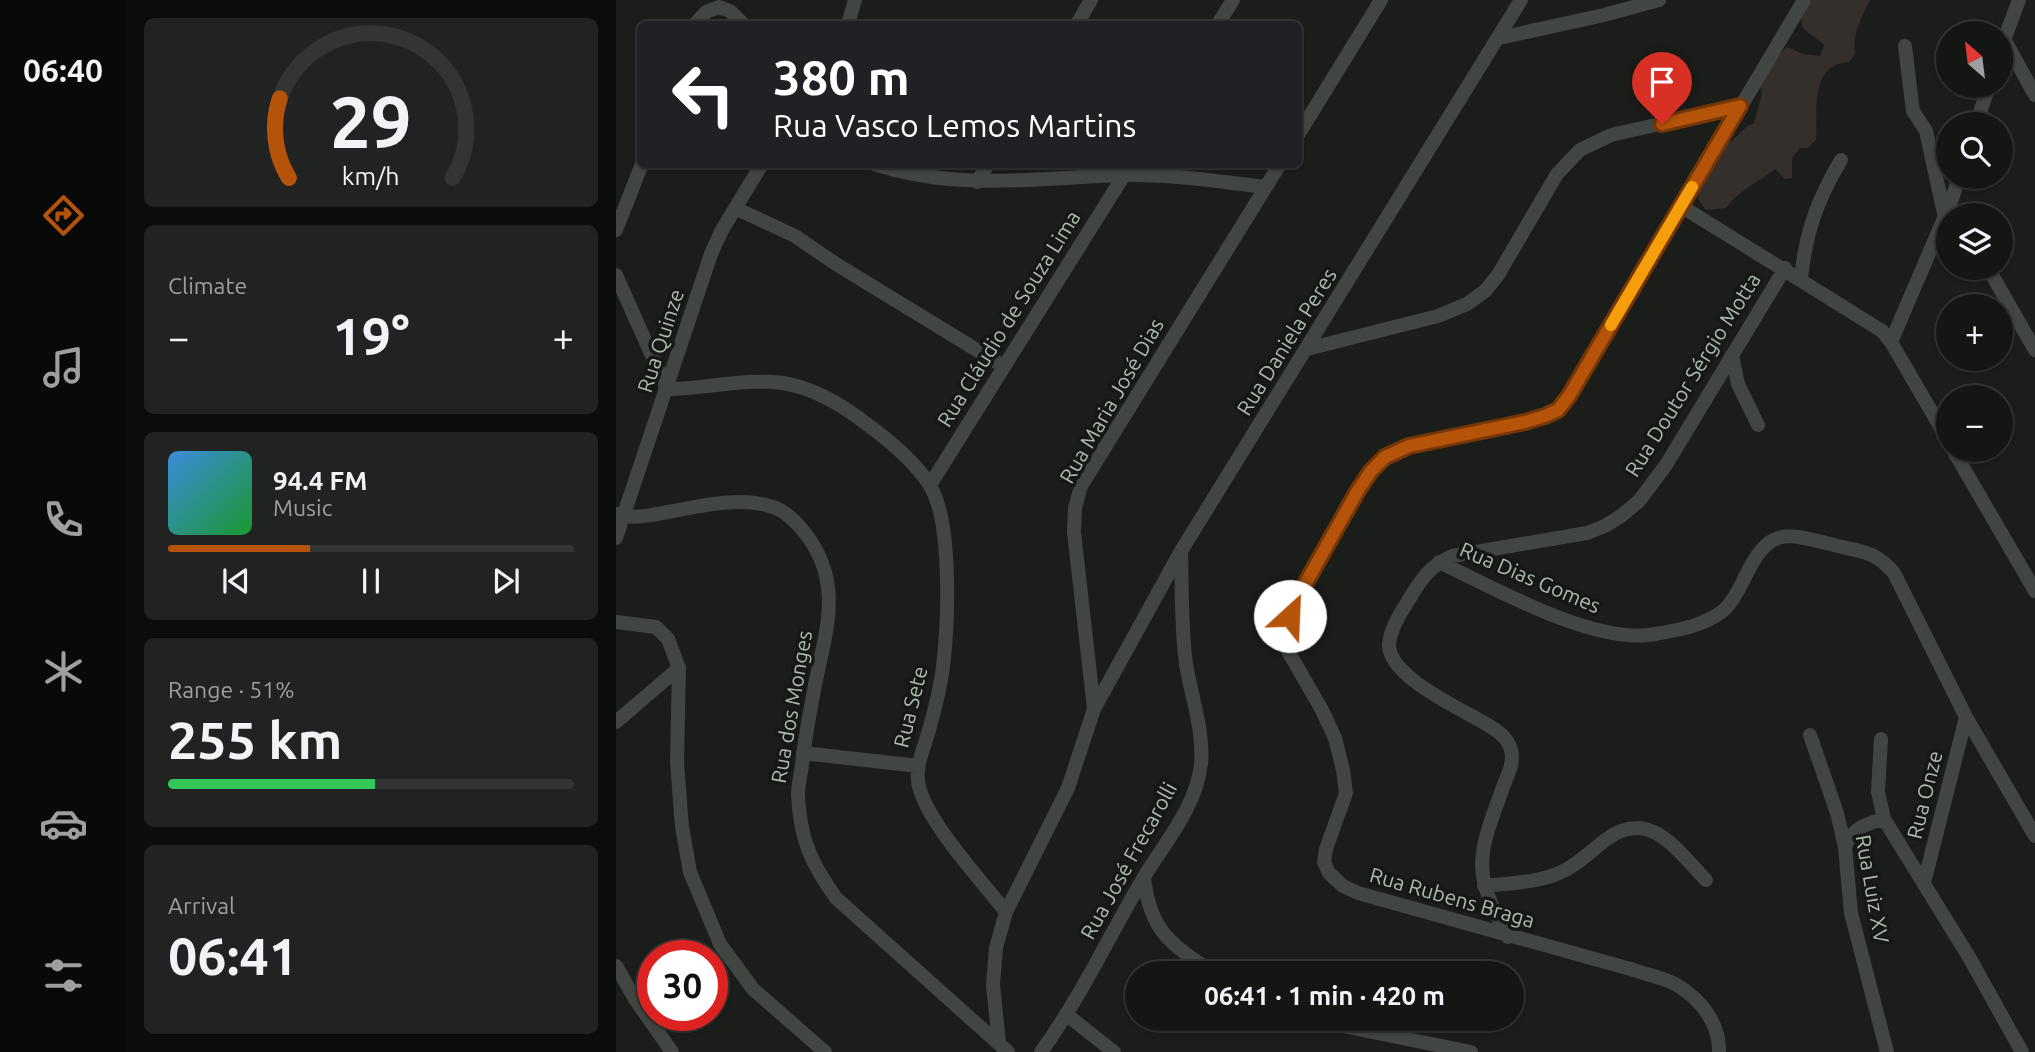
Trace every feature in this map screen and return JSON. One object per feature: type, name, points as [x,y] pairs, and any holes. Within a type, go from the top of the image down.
[{"type":"street","points":[[849,21],[855,0]]},
{"type":"street","points":[[1079,21],[1091,0]]},
{"type":"street","points":[[1220,21],[1233,0]]},
{"type":"street","points":[[1302,128],[1381,0]]},
{"type":"street","name":"Rua Daniela Peres","points":[[1094,709],[1181,551],[1521,0]]},
{"type":"street","points":[[1499,38],[1659,0]]},
{"type":"street","name":"Rua Rubens Braga","points":[[1719,1052],[1719,1042],[1711,1017],[1699,1001],[1675,984],[1634,970],[1358,893],[1343,886],[1329,873],[1324,862],[1346,793],[1343,770],[1335,738],[1322,710],[1284,644],[1285,630],[1295,602],[1357,492],[1371,471],[1385,457],[1409,446],[1525,422],[1558,410],[1804,0]]},
{"type":"street","points":[[2010,21],[2018,0]]},
{"type":"street","points":[[698,21],[706,12],[719,7],[730,11],[740,21]]},
{"type":"street","points":[[1905,46],[1913,111],[1915,118],[1926,131],[1948,203]]},
{"type":"street","points":[[2013,61],[2035,96]]},
{"type":"street","points":[[1307,349],[1438,316],[1467,304],[1485,291],[1498,275],[1557,174],[1580,150],[1611,135],[1740,106]]},
{"type":"street","points":[[1801,278],[1804,248],[1812,218],[1824,189],[1841,160]]},
{"type":"street","points":[[616,230],[640,168]]},
{"type":"street","name":"Rua Quinze","points":[[616,538],[620,515],[667,389],[712,254],[735,208],[760,168]]},
{"type":"street","points":[[890,168],[922,176],[977,182],[1128,170],[1265,187]]},
{"type":"street","points":[[977,182],[986,168]]},
{"type":"street","name":"Rua Maria José Dias","points":[[1003,1047],[993,985],[996,948],[1006,912],[1068,788],[1094,709],[1074,531],[1075,508],[1081,486],[1277,168]]},
{"type":"street","name":"Rua Cláudio de Souza Lima","points":[[930,485],[1128,170]]},
{"type":"street","points":[[1681,206],[1785,268],[1882,331],[1936,419]]},
{"type":"street","points":[[735,208],[777,225],[835,264],[1003,366]]},
{"type":"street","points":[[1891,342],[1936,244]]},
{"type":"street","name":"Rua Doutor Sérgio Motta","points":[[1439,562],[1452,556],[1587,533],[1605,526],[1639,501],[1665,466],[1785,268]]},
{"type":"street","points":[[616,275],[667,389],[757,381],[786,384],[817,393],[861,419],[881,435],[906,457],[930,485]]},
{"type":"street","points":[[1995,280],[2035,350]]},
{"type":"street","points":[[1732,355],[1738,384],[1758,425]]},
{"type":"street","points":[[1960,462],[2035,591]]},
{"type":"street","name":"Rua Sete","points":[[930,485],[944,538],[948,624],[941,682],[918,766],[918,782],[934,820],[1006,912]]},
{"type":"street","name":"Rua dos Monges","points":[[620,515],[653,515],[736,502],[758,504],[775,507],[786,514],[811,541],[827,574],[830,613],[798,793],[803,833],[815,868],[836,898],[880,940],[1003,1047]]},
{"type":"street","name":"Rua Dias Gomes","points":[[1439,562],[1554,615],[1623,636],[1647,635],[1692,627],[1712,618],[1726,608],[1754,559],[1764,546],[1776,538],[1791,535],[1867,551],[1881,559],[1894,573],[1966,717]]},
{"type":"street","name":"Rua José Frecarolli","points":[[1041,1052],[1067,1015],[1144,877],[1180,822],[1193,795],[1201,765],[1201,741],[1185,644],[1181,551]]},
{"type":"street","points":[[1439,562],[1429,570],[1398,617],[1389,645],[1400,668],[1428,691],[1490,727],[1511,746],[1513,760],[1485,836],[1480,862],[1491,906],[1508,937]]},
{"type":"street","points":[[616,622],[656,627],[668,639],[679,668],[677,762],[682,827],[690,872],[720,944],[753,989],[825,1052]]},
{"type":"street","points":[[616,722],[679,668]]},
{"type":"street","points":[[1966,717],[2035,836]]},
{"type":"street","name":"Rua Onze","points":[[1924,883],[1966,717]]},
{"type":"street","name":"Rua Luiz XV","points":[[1810,735],[1837,813],[1845,847],[1851,914],[1887,1052]]},
{"type":"street","points":[[1881,739],[1878,792],[1884,819],[2022,1052]]},
{"type":"street","points":[[803,753],[918,766]]},
{"type":"street","points":[[1845,847],[1849,836],[1856,830],[1884,819]]},
{"type":"street","points":[[1484,886],[1540,879],[1560,873],[1616,832],[1631,827],[1649,829],[1665,838],[1706,880]]},
{"type":"street","points":[[1144,877],[1150,910],[1160,929],[1172,944],[1197,961]]},
{"type":"street","points":[[616,966],[672,1052]]},
{"type":"street","points":[[1067,1015],[1114,1052]]},
{"type":"street","points":[[1359,1031],[1423,1046],[1471,1052]]},
{"type":"shaded area","points":[[1812,0],[1870,0],[1856,33],[1855,54],[1849,62],[1836,65],[1827,71],[1822,80],[1818,91],[1816,140],[1808,148],[1800,148],[1792,158],[1792,178],[1785,179],[1775,169],[1726,208],[1706,210],[1698,199],[1701,183],[1725,144],[1754,123],[1762,94],[1760,85],[1775,59],[1787,47],[1803,54],[1820,56],[1824,45],[1803,28],[1800,16]]},
{"type":"slow traffic","points":[[1611,325],[1692,187]]},
{"type":"route","points":[[1290,616],[1295,602],[1357,492],[1371,471],[1385,457],[1409,446],[1545,416],[1558,410],[1569,396],[1740,106],[1662,124]]}]
